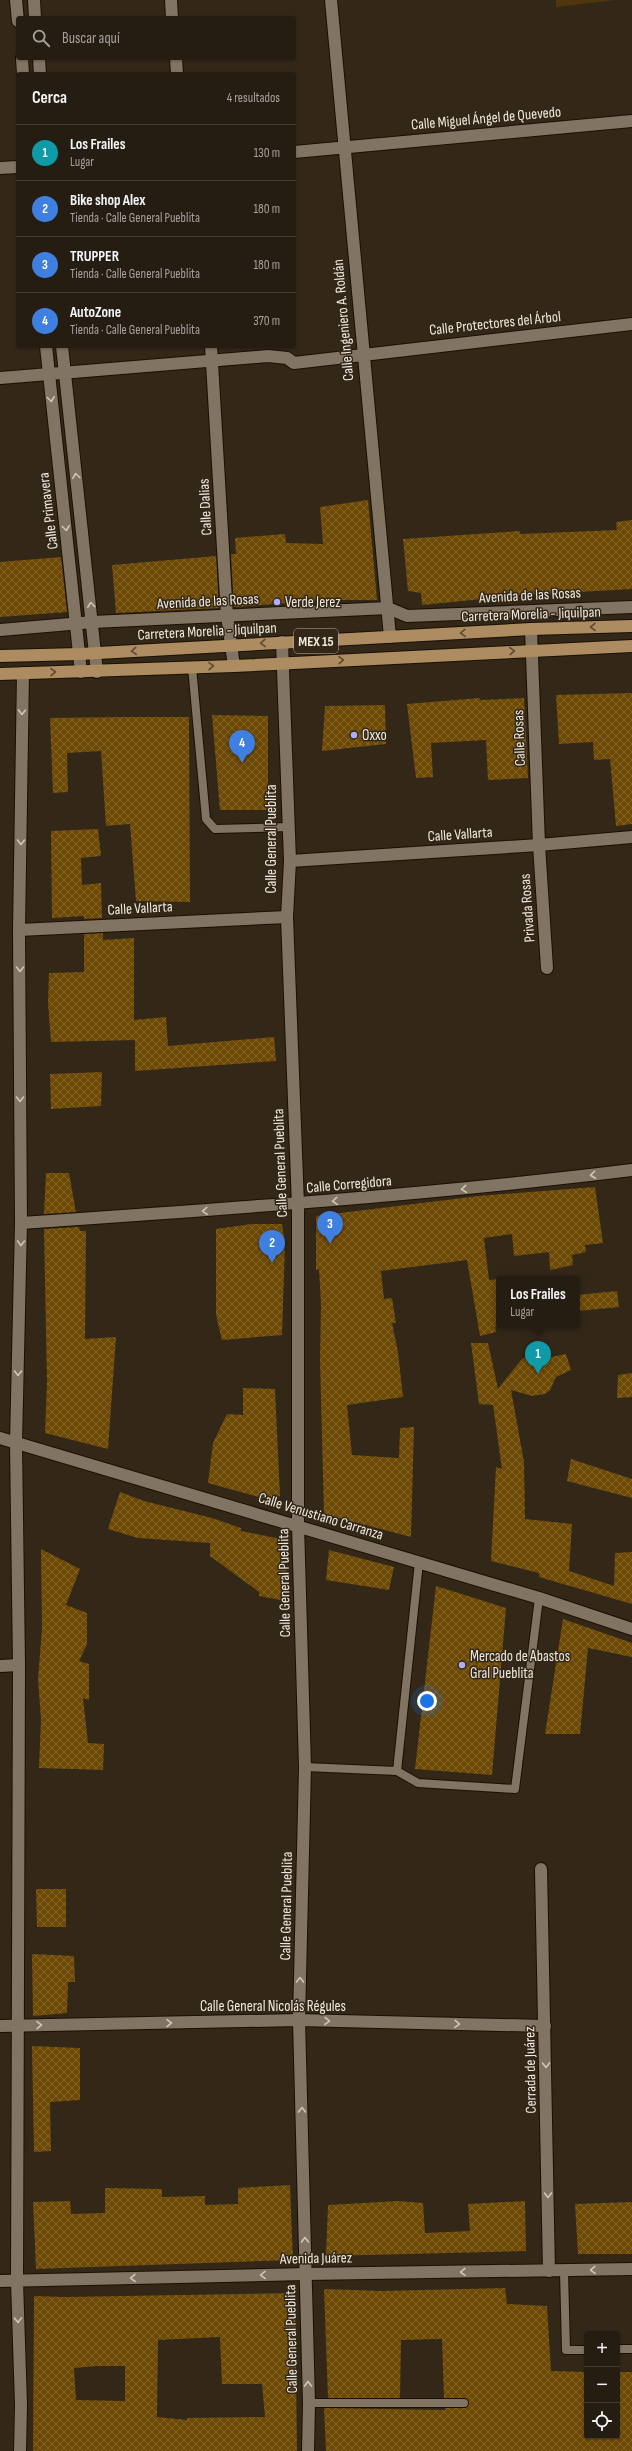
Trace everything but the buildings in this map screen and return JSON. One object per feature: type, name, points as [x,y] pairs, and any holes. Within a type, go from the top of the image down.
[{"type":"main road","name":"Carretera Morelia - Jiquilpan","points":[[0,656],[80,654],[232,644],[531,629],[632,626]]},
{"type":"main road","name":"MEX 15","points":[[0,674],[97,672],[234,666],[632,646]]},
{"type":"street","points":[[16,0],[18,16]]},
{"type":"street","points":[[34,0],[35,16]]},
{"type":"street","points":[[171,0],[172,16]]},
{"type":"street","name":"Calle Ingeniero A. Roldán","points":[[330,0],[362,354],[390,636]]},
{"type":"street","points":[[22,60],[23,72]]},
{"type":"street","points":[[39,60],[40,72]]},
{"type":"street","points":[[176,60],[178,72]]},
{"type":"street","name":"Calle Miguel Ángel de Quevedo","points":[[296,152],[632,121]]},
{"type":"street","points":[[0,168],[16,167]]},
{"type":"street","name":"Calle Protectores del Árbol","points":[[0,378],[48,373],[64,374],[268,356],[287,358],[294,363],[632,324]]},
{"type":"street","name":"Calle Primavera","points":[[46,348],[81,672]]},
{"type":"street","points":[[62,348],[93,622],[97,672]]},
{"type":"street","name":"Calle Dalias","points":[[211,348],[227,616],[234,666]]},
{"type":"street","name":"Avenida de las Rosas","points":[[0,630],[77,625],[93,622],[388,608],[407,616],[632,606]]},
{"type":"street","name":"Calle Rosas","points":[[531,629],[539,845]]},
{"type":"street","name":"Calle General Pueblita","points":[[282,642],[290,861],[287,917],[298,1204],[298,1525],[305,1767],[299,2020],[309,2402],[308,2451]]},
{"type":"street","points":[[20,2451],[21,2405],[17,2281],[16,2026],[18,1665],[16,1443],[21,1223],[19,930],[23,673]]},
{"type":"street","name":"Calle Vallarta","points":[[290,861],[539,845],[632,837]]},
{"type":"street","name":"Privada Rosas","points":[[539,845],[547,968]]},
{"type":"street","name":"Calle Vallarta","points":[[19,930],[287,917]]},
{"type":"street","name":"Calle Corregidora","points":[[21,1223],[298,1204],[523,1183],[632,1170]]},
{"type":"street","name":"Calle Venustiano Carranza","points":[[0,1438],[298,1525],[539,1598],[632,1630]]},
{"type":"street","points":[[0,1666],[18,1665]]},
{"type":"street","name":"Cerrada de Juárez","points":[[541,1869],[545,2026],[548,2271]]},
{"type":"street","name":"Calle General Nicolás Régules","points":[[0,2026],[299,2020],[545,2026]]},
{"type":"street","name":"Avenida Juárez","points":[[0,2281],[632,2269]]},
{"type":"lane","points":[[192,667],[206,819],[215,829],[289,827]]},
{"type":"lane","points":[[397,1771],[419,1562]]},
{"type":"lane","points":[[305,1767],[397,1771],[418,1783],[515,1789],[539,1598]]},
{"type":"lane","points":[[564,2271],[566,2350],[584,2350]]},
{"type":"lane","points":[[620,2349],[632,2349]]},
{"type":"lane","points":[[309,2402],[464,2403]]},
{"type":"shaded area","points":[[556,0],[615,0],[556,7]]},
{"type":"place","name":"Verde Jerez","points":[[277,602]]},
{"type":"place","name":"Oxxo","points":[[354,735]]},
{"type":"place","name":"AutoZone","points":[[242,763]]},
{"type":"place","name":"TRUPPER","points":[[330,1244]]},
{"type":"place","name":"Bike shop Alex","points":[[272,1263]]},
{"type":"place","name":"Los Frailes","points":[[538,1374]]},
{"type":"place","name":"Mercado de Abastos Gral Pueblita","points":[[462,1665]]}]
